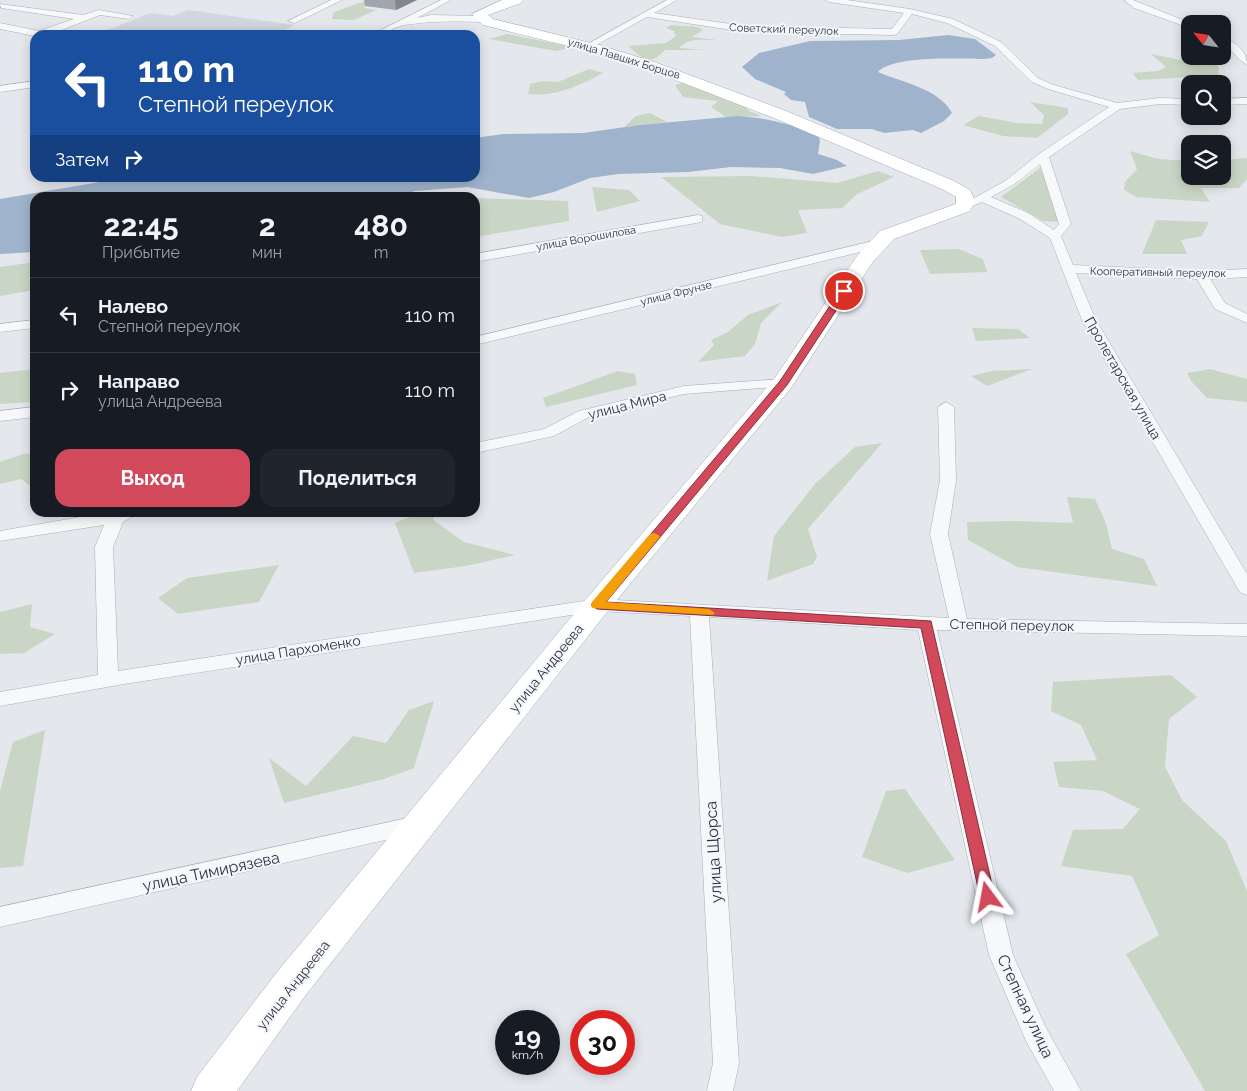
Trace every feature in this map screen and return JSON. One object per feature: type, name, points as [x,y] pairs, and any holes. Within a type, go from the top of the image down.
[{"type":"main road","points":[[483,18],[502,2],[517,0]]},
{"type":"main road","name":"улица Павших Борцов","points":[[483,18],[588,46],[678,75],[756,104],[850,142],[964,194],[966,201],[964,207]]},
{"type":"main road","points":[[877,244],[887,235],[964,207]]},
{"type":"main road","name":"улица Андреева","points":[[212,1091],[291,984],[597,605],[783,383],[864,260],[877,244]]},
{"type":"street","points":[[1,6],[16,0],[13,0]]},
{"type":"street","points":[[292,21],[338,0]]},
{"type":"street","points":[[385,30],[447,0]]},
{"type":"street","name":"улица Павших Борцов","points":[[588,46],[648,16],[673,0]]},
{"type":"street","points":[[829,0],[910,11],[950,21],[980,34],[1009,53],[1035,80],[1051,87],[1117,106],[1160,101],[1181,102]]},
{"type":"street","points":[[1128,0],[1137,6],[1181,22]]},
{"type":"street","points":[[1,6],[83,18]]},
{"type":"street","name":"Советский переулок","points":[[648,16],[745,29],[894,32],[910,11]]},
{"type":"street","points":[[52,30],[99,12],[129,16]]},
{"type":"street","points":[[397,24],[431,18],[483,18]]},
{"type":"street","points":[[0,26],[30,32]]},
{"type":"street","points":[[1231,45],[1247,62]]},
{"type":"street","points":[[0,89],[30,85]]},
{"type":"street","points":[[1231,102],[1247,101]]},
{"type":"street","points":[[964,207],[1009,183],[1043,156],[1117,106]]},
{"type":"street","points":[[982,198],[1024,216],[1055,236],[1065,224],[1043,156]]},
{"type":"street","name":"улица Ворошилова","points":[[480,257],[698,219]]},
{"type":"street","name":"Пролетарская улица","points":[[1055,236],[1088,320],[1247,589]]},
{"type":"street","name":"улица Фрунзе","points":[[480,340],[877,244]]},
{"type":"street","name":"Кооперативный переулок","points":[[1068,269],[1201,275],[1247,272]]},
{"type":"street","points":[[1201,275],[1220,306],[1247,319]]},
{"type":"street","points":[[0,328],[30,325]]},
{"type":"street","name":"улица Мира","points":[[480,447],[549,433],[584,414],[684,390],[783,383]]},
{"type":"street","points":[[946,407],[948,480],[938,534],[959,623]]},
{"type":"street","points":[[0,416],[30,413]]},
{"type":"street","points":[[0,536],[106,517]]},
{"type":"street","points":[[108,680],[104,547],[121,517]]},
{"type":"street","name":"Степной переулок","points":[[597,605],[926,624],[959,623],[1247,630]]},
{"type":"street","name":"улица Пархоменко","points":[[0,699],[108,680],[597,605]]},
{"type":"street","name":"улица Щорса","points":[[699,612],[726,1064],[720,1091]]},
{"type":"street","name":"Степная улица","points":[[926,624],[1001,955],[1035,1033],[1068,1091]]},
{"type":"street","name":"улица Тимирязева","points":[[0,917],[422,824]]},
{"type":"shaded area","points":[[188,10],[295,25],[284,30],[108,30],[150,13],[173,16]]},
{"type":"green space","points":[[368,0],[364,8],[376,10],[354,20],[332,19],[334,12]]},
{"type":"green space","points":[[671,25],[698,27],[703,30],[692,37],[717,40],[687,42],[679,48],[706,50],[665,50],[656,58],[646,61],[628,46],[666,43],[676,36],[674,31],[666,28]]},
{"type":"green space","points":[[507,34],[573,47],[556,51],[489,39]]},
{"type":"green space","points":[[1151,54],[1181,60],[1181,65],[1218,65],[1219,75],[1181,75],[1181,78],[1138,80],[1133,73],[1158,71],[1166,67]]},
{"type":"green space","points":[[589,69],[603,73],[567,90],[548,94],[528,94],[530,84],[543,81],[558,82]]},
{"type":"green space","points":[[686,82],[744,104],[749,111],[762,116],[726,117],[711,107],[718,101],[683,97],[675,85]]},
{"type":"green space","points":[[1030,102],[1068,108],[1068,114],[1037,138],[1003,136],[963,125],[979,116],[1017,123],[1042,124],[1044,115]]},
{"type":"green space","points":[[650,113],[667,122],[624,127],[636,116]]},
{"type":"green space","points":[[1130,151],[1158,159],[1181,160],[1181,185],[1231,185],[1231,159],[1247,158],[1247,179],[1239,188],[1201,188],[1210,202],[1136,197],[1124,190],[1125,182],[1137,169]]},
{"type":"green space","points":[[1040,168],[1045,168],[1058,222],[1043,221],[1001,197]]},
{"type":"green space","points":[[878,171],[894,177],[857,194],[842,208],[798,210],[807,233],[782,237],[720,224],[661,177],[752,176],[837,183]]},
{"type":"green space","points":[[592,187],[629,190],[640,201],[597,212]]},
{"type":"green space","points":[[480,198],[568,201],[569,221],[480,236]]},
{"type":"green space","points":[[1156,220],[1209,222],[1202,236],[1181,240],[1187,254],[1142,254]]},
{"type":"green space","points":[[959,249],[983,259],[987,272],[930,274],[920,250]]},
{"type":"green space","points":[[30,263],[30,291],[0,296],[0,267]]},
{"type":"green space","points":[[782,302],[761,323],[755,344],[745,356],[698,362],[714,345],[711,340],[728,332],[748,315]]},
{"type":"green space","points":[[972,328],[1018,329],[1030,338],[976,341]]},
{"type":"green space","points":[[30,369],[30,402],[0,404],[0,373]]},
{"type":"green space","points":[[1032,369],[987,386],[971,376],[992,371]]},
{"type":"green space","points":[[1210,369],[1247,379],[1247,402],[1207,398],[1191,381],[1187,373]]},
{"type":"green space","points":[[618,371],[635,374],[637,385],[546,407],[543,398]]},
{"type":"green space","points":[[882,443],[808,529],[817,557],[813,564],[767,581],[774,536],[815,484],[855,447]]},
{"type":"green space","points":[[30,453],[30,485],[21,479],[0,484],[0,462]]},
{"type":"green space","points":[[1067,497],[1095,499],[1106,523],[1112,549],[1144,559],[1157,586],[1017,567],[968,540],[967,522],[1073,523]]},
{"type":"green space","points":[[409,517],[434,517],[433,520],[464,542],[515,555],[466,566],[414,573],[395,523]]},
{"type":"green space","points":[[279,565],[259,602],[178,614],[158,598],[187,578]]},
{"type":"green space","points":[[32,604],[30,627],[55,634],[24,653],[0,654],[0,612]]},
{"type":"green space","points":[[1171,675],[1197,697],[1169,719],[1165,767],[1182,800],[1226,841],[1247,891],[1247,1091],[1205,1091],[1126,954],[1159,935],[1132,876],[1061,866],[1073,830],[1123,829],[1140,809],[1103,791],[1059,787],[1053,762],[1097,760],[1081,725],[1051,711],[1053,682]]},
{"type":"green space","points":[[434,701],[414,768],[384,779],[284,803],[269,758],[306,786],[353,736],[386,743],[409,710]]},
{"type":"green space","points":[[45,730],[23,866],[0,868],[0,791],[13,742]]},
{"type":"green space","points":[[905,789],[955,860],[907,873],[862,857],[886,791]]},
{"type":"water","points":[[948,35],[975,39],[996,55],[992,58],[983,59],[912,60],[886,67],[878,72],[929,92],[939,98],[952,113],[944,121],[921,133],[913,130],[884,133],[872,129],[837,129],[809,117],[805,102],[791,100],[784,94],[786,92],[755,79],[742,67],[759,53],[810,41],[899,40]]},
{"type":"water","points":[[738,116],[759,118],[779,122],[818,135],[820,141],[818,154],[837,160],[847,166],[813,174],[780,168],[731,167],[688,172],[619,174],[590,178],[554,192],[529,198],[467,187],[411,192],[41,192],[100,182],[480,182],[480,137],[503,134],[583,133],[640,125]]},
{"type":"water","points":[[30,194],[30,252],[0,254],[0,199]]},
{"type":"slow traffic","points":[[654,536],[597,605],[709,613]]},
{"type":"route","points":[[844,291],[783,383],[597,605],[926,624],[988,897]]}]
